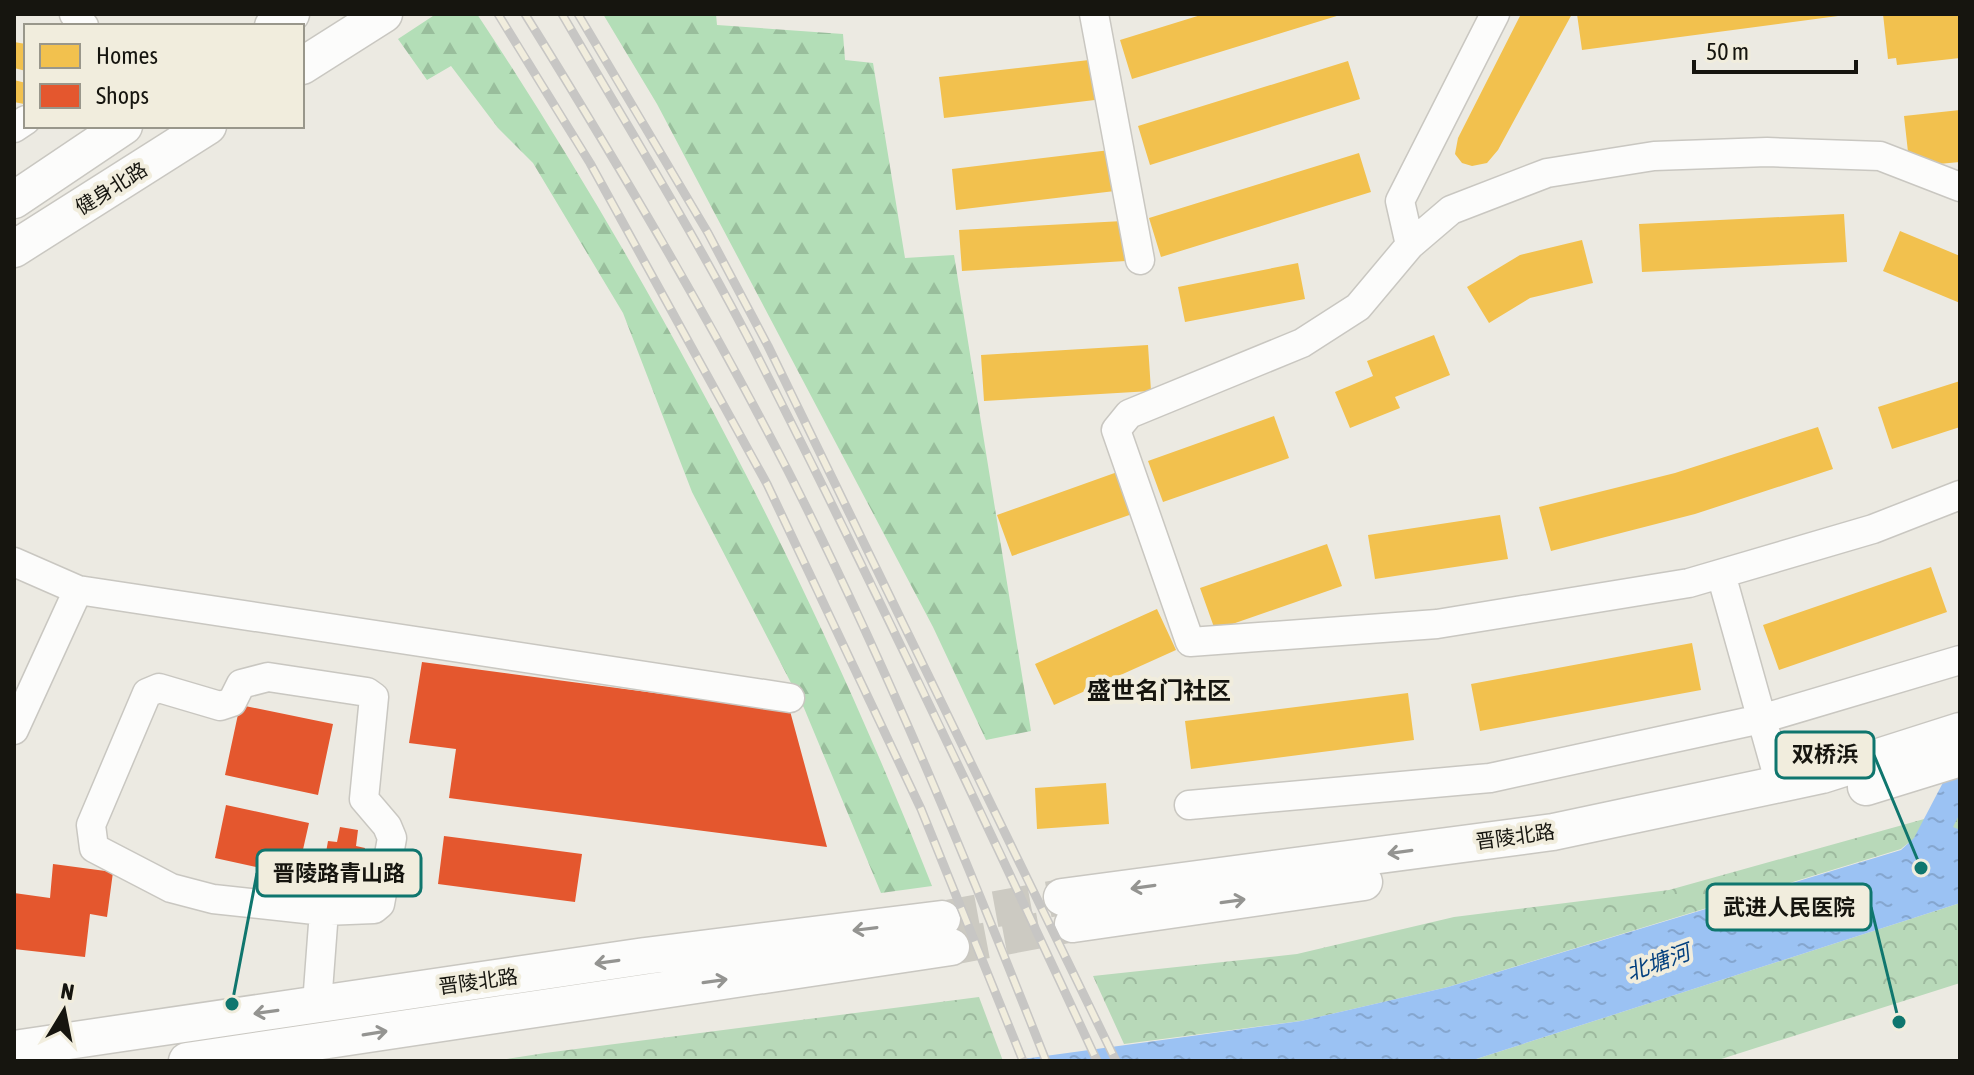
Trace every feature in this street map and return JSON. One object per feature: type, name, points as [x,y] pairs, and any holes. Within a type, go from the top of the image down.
[{"type":"main road","points":[[304,41],[347,14]]},
{"type":"main road","points":[[304,65],[384,14]]},
{"type":"main road","points":[[14,200],[121,128]]},
{"type":"main road","name":"健身北路","points":[[14,222],[165,128]]},
{"type":"main road","name":"健身北路","points":[[14,249],[205,128]]},
{"type":"main road","name":"晋陵北路","points":[[1954,742],[1921,770],[1834,797],[1557,854],[1067,911],[1553,832],[1822,775],[1954,742]]},
{"type":"main road","name":"晋陵北路","points":[[14,1049],[645,956],[946,933],[187,1061]]},
{"type":"street","points":[[1094,14],[1140,260]]},
{"type":"street","points":[[1410,245],[1400,201],[1495,14]]},
{"type":"street","points":[[1960,187],[1880,156],[1767,152],[1654,156],[1547,173],[1451,210],[1410,245],[1358,307],[1302,343],[1129,414],[1116,430],[1190,642],[1437,624],[1689,583],[1873,529],[1960,495]]},
{"type":"street","points":[[14,562],[78,590],[790,698]]},
{"type":"street","points":[[1721,574],[1780,784]]},
{"type":"street","points":[[14,730],[78,590]]},
{"type":"street","points":[[1189,805],[1490,778],[1761,719],[1960,660]]},
{"type":"street","points":[[268,677],[367,692],[374,697],[364,799],[387,826],[392,838],[380,904],[374,909],[324,911],[213,899],[171,888],[94,848],[91,825],[147,693],[159,688],[220,706],[232,702],[241,684],[268,677]]},
{"type":"street","points":[[317,1004],[324,911]]},
{"type":"green space","points":[[436,14],[477,14],[543,117],[668,329],[783,548],[836,659],[932,886],[881,893],[804,708],[692,492],[623,313],[533,163],[498,128],[451,66],[427,80],[398,39]]},
{"type":"green space","points":[[603,14],[716,14],[717,25],[843,34],[845,60],[873,63],[905,258],[954,255],[1031,731],[986,740],[933,627],[657,104]]},
{"type":"green space","points":[[1960,809],[1960,830],[1945,828],[1928,832],[1901,849],[1448,987],[1301,1021],[1124,1044],[1093,976],[1297,954],[1454,917],[1669,890]]},
{"type":"green space","points":[[1960,903],[1960,983],[1715,1061],[1470,1061]]},
{"type":"green space","points":[[979,997],[1003,1061],[494,1061],[545,1053]]},
{"type":"water","name":"北塘河","points":[[1960,750],[1960,813],[1953,827],[1960,830],[1960,903],[1470,1061],[1008,1061],[1301,1021],[1448,987],[1901,850],[1914,838]]},
{"type":"building: Homes","points":[[1204,14],[1340,15],[1132,79],[1120,40]]},
{"type":"building: Homes","points":[[1521,14],[1572,14],[1498,150],[1487,163],[1472,166],[1462,163],[1455,154],[1458,138]]},
{"type":"building: Homes","points":[[1577,14],[1838,14],[1838,16],[1582,50]]},
{"type":"building: Homes","points":[[1883,14],[1960,14],[1960,58],[1897,65],[1896,58],[1888,59]]},
{"type":"building: Homes","points":[[14,42],[24,44],[24,70],[14,68]]},
{"type":"building: Homes","points":[[1098,59],[1103,99],[944,118],[939,77]]},
{"type":"building: Homes","points":[[1348,61],[1360,99],[1150,165],[1138,126]]},
{"type":"building: Homes","points":[[14,80],[24,82],[24,104],[14,102]]},
{"type":"building: Homes","points":[[1960,110],[1960,162],[1917,166],[1909,161],[1904,116]]},
{"type":"building: Homes","points":[[1110,150],[1115,191],[956,210],[952,169]]},
{"type":"building: Homes","points":[[1359,153],[1371,192],[1161,257],[1149,218]]},
{"type":"building: Homes","points":[[1844,214],[1847,262],[1642,272],[1639,224]]},
{"type":"building: Homes","points":[[1123,221],[1126,261],[962,271],[959,230]]},
{"type":"building: Homes","points":[[1900,231],[1960,256],[1960,303],[1883,271]]},
{"type":"building: Homes","points":[[1582,240],[1593,283],[1530,298],[1489,323],[1467,287],[1520,255]]},
{"type":"building: Homes","points":[[1298,263],[1305,299],[1185,322],[1178,287]]},
{"type":"building: Homes","points":[[1434,335],[1450,375],[1395,397],[1400,408],[1350,428],[1335,392],[1373,376],[1367,361]]},
{"type":"building: Homes","points":[[1148,345],[1151,391],[984,401],[981,355]]},
{"type":"building: Homes","points":[[1960,381],[1960,427],[1892,449],[1878,407]]},
{"type":"building: Homes","points":[[1274,416],[1289,458],[1163,502],[1148,461]]},
{"type":"building: Homes","points":[[1818,427],[1833,469],[1695,514],[1551,551],[1539,507],[1675,473]]},
{"type":"building: Homes","points":[[1123,470],[1138,512],[1012,556],[997,515]]},
{"type":"building: Homes","points":[[1500,515],[1508,559],[1375,579],[1368,535]]},
{"type":"building: Homes","points":[[1327,544],[1342,586],[1215,630],[1200,588]]},
{"type":"building: Homes","points":[[1931,567],[1947,612],[1779,670],[1763,625]]},
{"type":"building: Homes","points":[[1157,609],[1176,650],[1054,705],[1035,664]]},
{"type":"building: Homes","points":[[1692,643],[1701,690],[1480,731],[1471,684]]},
{"type":"building: Homes","points":[[1408,693],[1414,740],[1191,769],[1185,721]]},
{"type":"building: Homes","points":[[1106,783],[1109,824],[1037,829],[1035,788]]},
{"type":"building: Shops","points":[[422,662],[790,711],[827,847],[449,798],[456,749],[409,743]]},
{"type":"building: Shops","points":[[240,705],[333,724],[318,795],[225,775]]},
{"type":"building: Shops","points":[[226,805],[309,823],[297,876],[215,858]]},
{"type":"building: Shops","points":[[340,827],[358,830],[356,846],[365,848],[358,887],[321,881],[328,841],[337,842]]},
{"type":"building: Shops","points":[[444,836],[582,854],[575,902],[438,884]]},
{"type":"building: Shops","points":[[53,864],[113,872],[107,917],[90,914],[85,957],[14,949],[14,893],[50,898]]},
{"type":"tunnel","points":[[942,919],[1062,897]]},
{"type":"tunnel","points":[[951,947],[1073,924]]},
{"type":"railway","points":[[498,14],[590,163],[767,484],[921,809],[1023,1061]]},
{"type":"railway","points":[[525,14],[693,296],[757,411],[823,541],[924,762],[1046,1061]]},
{"type":"railway","points":[[562,14],[686,225],[757,355],[930,706],[1097,1061]]},
{"type":"railway","points":[[578,14],[708,233],[768,346],[1116,1061]]},
{"type":"place","name":"双桥浜","points":[[1921,868]]},
{"type":"place","name":"晋陵路青山路","points":[[232,1004]]},
{"type":"place","name":"武进人民医院","points":[[1899,1022]]},
{"type":"district","name":"盛世名门社区","points":[[1159,690]]}]
